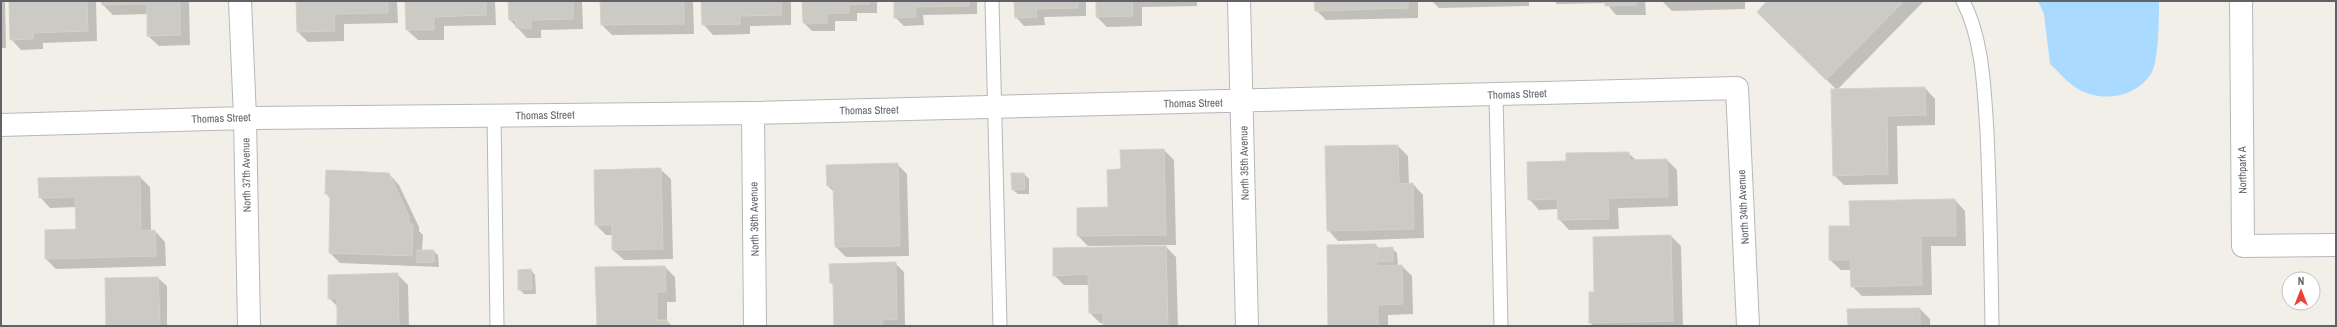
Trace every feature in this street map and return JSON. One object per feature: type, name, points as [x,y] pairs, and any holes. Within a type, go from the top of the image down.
[{"type":"street","name":"North 37th Avenue","points":[[240,1],[245,118],[249,326]]},
{"type":"street","name":"North 35th Avenue","points":[[1239,1],[1243,102],[1247,326]]},
{"type":"street","name":"Northpark A","points":[[2241,1],[2243,246],[2336,245]]},
{"type":"street","name":"Thomas Street","points":[[1,125],[245,118],[753,113],[1243,102],[1738,88]]},
{"type":"street","name":"North 34th Avenue","points":[[1738,88],[1748,326]]},
{"type":"street","name":"North 36th Avenue","points":[[753,113],[755,326]]},
{"type":"lane","points":[[992,1],[1000,326]]},
{"type":"lane","points":[[1963,1],[1979,46],[1985,102],[1989,180],[1992,326]]},
{"type":"lane","points":[[1496,95],[1501,326]]},
{"type":"lane","points":[[494,115],[497,326]]},
{"type":"water","points":[[2038,1],[2159,1],[2159,28],[2156,60],[2151,74],[2135,89],[2116,96],[2105,97],[2095,95],[2084,92],[2075,87],[2050,64],[2044,14]]},
{"type":"building","points":[[9,1],[87,1],[88,31],[33,33],[33,39],[10,40]]},
{"type":"building","points":[[101,1],[180,1],[180,35],[147,36],[147,4],[102,5]]},
{"type":"building","points":[[296,1],[388,1],[388,13],[334,14],[335,31],[297,32]]},
{"type":"building","points":[[405,1],[486,1],[486,15],[434,17],[434,30],[406,30]]},
{"type":"building","points":[[508,1],[573,1],[573,19],[531,20],[531,28],[516,28],[516,20],[509,20]]},
{"type":"building","points":[[600,1],[684,1],[684,24],[601,25]]},
{"type":"building","points":[[701,1],[781,1],[781,15],[740,16],[740,24],[702,25]]},
{"type":"building","points":[[802,1],[869,1],[869,4],[849,5],[849,13],[827,13],[827,23],[803,23]]},
{"type":"building","points":[[894,1],[969,1],[969,6],[915,7],[916,17],[894,18]]},
{"type":"building","points":[[1014,1],[1078,1],[1078,8],[1036,9],[1037,17],[1015,18]]},
{"type":"building","points":[[1096,1],[1132,1],[1133,16],[1096,17]]},
{"type":"building","points":[[1314,1],[1408,1],[1408,8],[1315,11]]},
{"type":"building","points":[[1605,1],[1636,1],[1636,5],[1605,6]]},
{"type":"building","points":[[1767,1],[1904,1],[1826,80],[1757,12]]},
{"type":"building","points":[[1925,87],[1926,115],[1887,116],[1888,174],[1833,176],[1831,89]]},
{"type":"building","points":[[1398,145],[1399,184],[1413,183],[1414,229],[1327,231],[1325,146]]},
{"type":"building","points":[[1164,149],[1166,235],[1077,236],[1077,208],[1108,207],[1107,170],[1121,169],[1120,150]]},
{"type":"building","points":[[1629,152],[1629,160],[1667,159],[1668,197],[1608,198],[1609,219],[1558,220],[1557,199],[1528,200],[1527,162],[1566,161],[1566,153]]},
{"type":"building","points":[[898,163],[900,246],[835,247],[833,186],[827,186],[826,165]]},
{"type":"building","points":[[661,168],[663,249],[612,250],[612,225],[595,225],[594,170]]},
{"type":"building","points":[[326,170],[389,173],[409,216],[409,224],[413,224],[412,256],[329,253],[330,195],[325,194]]},
{"type":"building","points":[[1011,173],[1024,173],[1025,189],[1012,190]]},
{"type":"building","points":[[140,176],[141,231],[155,230],[156,256],[45,259],[45,230],[76,229],[75,197],[39,198],[38,178]]},
{"type":"building","points":[[1955,199],[1956,236],[1921,236],[1922,285],[1851,287],[1850,260],[1829,260],[1829,226],[1850,226],[1849,201]]},
{"type":"building","points":[[1671,235],[1673,321],[1589,323],[1589,292],[1594,292],[1593,237]]},
{"type":"building","points":[[1376,244],[1377,266],[1402,265],[1403,304],[1378,305],[1378,326],[1328,326],[1327,245]]},
{"type":"building","points":[[1166,246],[1168,326],[1103,326],[1103,313],[1089,313],[1088,274],[1053,276],[1053,248]]},
{"type":"building","points":[[1393,247],[1393,261],[1378,262],[1378,248]]},
{"type":"building","points":[[417,250],[434,250],[434,262],[417,263]]},
{"type":"building","points":[[896,262],[897,319],[882,320],[882,326],[834,326],[833,283],[830,283],[829,264]]},
{"type":"building","points":[[665,266],[666,292],[657,292],[657,320],[667,320],[667,326],[597,326],[595,267]]},
{"type":"building","points":[[531,269],[532,289],[518,290],[518,270]]},
{"type":"building","points":[[398,273],[399,326],[337,326],[337,298],[328,299],[328,275]]},
{"type":"building","points":[[158,277],[160,326],[106,326],[105,278]]},
{"type":"building","points":[[1920,308],[1920,326],[1848,326],[1847,309]]}]
